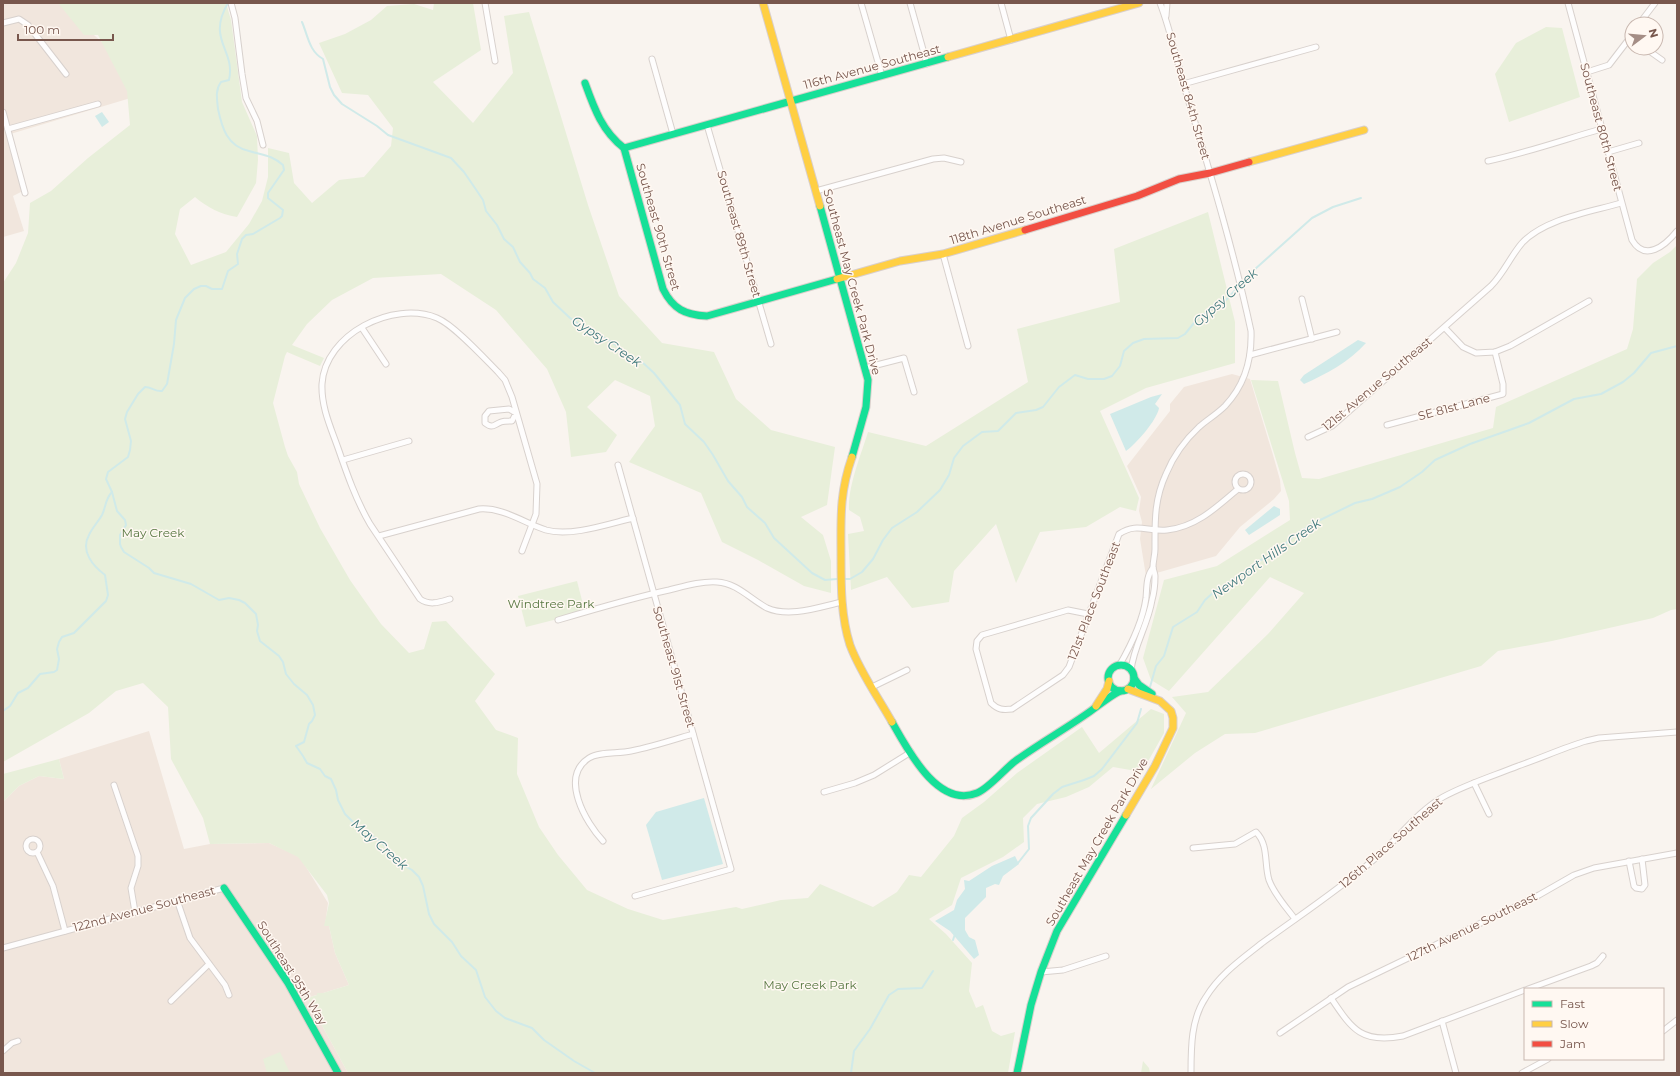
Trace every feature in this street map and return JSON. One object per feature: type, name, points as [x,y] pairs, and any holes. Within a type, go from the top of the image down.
[{"type":"street","points":[[231,3],[238,34],[246,98],[257,121],[263,145]]},
{"type":"street","points":[[485,3],[495,61]]},
{"type":"street","name":"Southeast May Creek Park Drive","points":[[763,3],[865,368],[868,388],[867,405],[846,473],[841,503],[842,602],[849,641],[872,687],[910,752],[927,774],[944,792],[954,796],[971,796],[985,790],[1014,762],[1120,691]]},
{"type":"street","points":[[861,3],[882,76]]},
{"type":"street","points":[[910,3],[927,64]]},
{"type":"street","points":[[1001,3],[1011,40]]},
{"type":"street","name":"116th Avenue Southeast","points":[[624,148],[927,64],[1139,3]]},
{"type":"street","name":"Southeast 84th Street","points":[[1153,568],[1155,550],[1154,531],[1160,489],[1180,450],[1194,432],[1224,407],[1237,391],[1244,378],[1250,355],[1251,331],[1234,257],[1183,84],[1166,19],[1160,3]]},
{"type":"street","name":"Southeast 84th Street","points":[[1166,19],[1167,3]]},
{"type":"street","name":"Southeast 80th Street","points":[[1568,3],[1632,240],[1638,248],[1646,251],[1659,248],[1677,231]]},
{"type":"street","points":[[1645,16],[1655,3]]},
{"type":"street","points":[[3,23],[19,19],[28,25],[66,74]]},
{"type":"street","points":[[1183,84],[1316,47]]},
{"type":"street","points":[[1587,72],[1609,65],[1624,47]]},
{"type":"street","points":[[1656,56],[1662,60]]},
{"type":"street","points":[[652,59],[673,134]]},
{"type":"street","points":[[585,83],[604,132],[613,141],[624,148]]},
{"type":"street","points":[[8,129],[98,104]]},
{"type":"street","points":[[3,112],[25,193]]},
{"type":"street","name":"Southeast 89th Street","points":[[707,125],[771,344]]},
{"type":"street","points":[[1488,161],[1541,148],[1560,140],[1601,129]]},
{"type":"street","name":"118th Avenue Southeast","points":[[676,309],[696,316],[707,316],[900,261],[943,254],[1137,196],[1179,180],[1210,173],[1364,130]]},
{"type":"street","points":[[1608,152],[1639,143]]},
{"type":"street","name":"Southeast 90th Street","points":[[624,148],[663,289],[668,301],[676,309]]},
{"type":"street","points":[[816,191],[933,159],[944,158],[961,162]]},
{"type":"street","name":"121st Avenue Southeast","points":[[1308,437],[1332,426],[1445,328],[1500,277],[1517,249],[1538,229],[1553,223],[1621,203]]},
{"type":"street","points":[[943,254],[968,346]]},
{"type":"street","points":[[1302,299],[1312,339]]},
{"type":"street","points":[[1445,328],[1464,347],[1476,352],[1495,352],[1510,346],[1589,301]]},
{"type":"street","points":[[450,599],[428,603],[420,599],[363,512],[342,460],[324,406],[322,383],[328,363],[343,342],[362,328],[372,322],[394,314],[422,314],[437,318],[450,327],[498,372],[508,387],[537,484],[537,506],[522,552]]},
{"type":"street","points":[[362,328],[386,364]]},
{"type":"street","points":[[1250,355],[1337,332]]},
{"type":"street","name":"SE 81st Lane","points":[[1387,425],[1503,394],[1503,384],[1495,352]]},
{"type":"street","points":[[865,368],[904,358],[914,392]]},
{"type":"street","points":[[509,409],[516,413],[512,421],[501,422],[491,427],[485,423],[485,416],[489,412],[509,409]]},
{"type":"street","points":[[342,460],[409,441]]},
{"type":"street","name":"Southeast 91st Street","points":[[618,465],[732,870],[635,896]]},
{"type":"street","name":"121st Place Southeast","points":[[1088,614],[1068,610],[982,635],[977,641],[976,649],[991,703],[996,708],[1004,710],[1012,708],[1063,675],[1069,667],[1119,534],[1127,529],[1138,528],[1154,531],[1176,528],[1197,521],[1207,515],[1238,489]]},
{"type":"street","points":[[379,536],[479,509],[494,510],[546,530],[568,531],[596,527],[633,518]]},
{"type":"street","points":[[1120,666],[1128,651],[1137,626],[1145,601],[1149,573],[1153,568]]},
{"type":"street","points":[[1131,670],[1124,666],[1112,669],[1109,681],[1113,688],[1120,691],[1128,689],[1132,686],[1134,678],[1131,670],[1137,642],[1152,601],[1155,576],[1153,568]]},
{"type":"street","points":[[558,620],[654,593],[698,583],[716,582],[733,586],[768,608],[777,611],[802,610],[842,602]]},
{"type":"street","points":[[872,687],[907,670]]},
{"type":"street","name":"Southeast May Creek Park Drive","points":[[1017,1073],[1026,1024],[1041,972],[1060,925],[1155,766],[1171,734],[1174,722],[1172,711],[1163,702],[1139,685],[1134,678]]},
{"type":"street","name":"Southeast May Creek Park Drive","points":[[1095,708],[1109,681]]},
{"type":"street","name":"Southeast May Creek Park Drive","points":[[1128,689],[1158,699]]},
{"type":"street","name":"126th Place Southeast","points":[[1191,1073],[1191,1052],[1194,1027],[1198,1011],[1205,997],[1218,981],[1232,967],[1372,861],[1433,804],[1474,783],[1586,741],[1599,738],[1677,732]]},
{"type":"street","points":[[603,841],[593,830],[578,800],[575,789],[575,778],[582,764],[589,758],[596,756],[632,751],[693,734]]},
{"type":"street","points":[[824,792],[855,783],[874,775],[910,752]]},
{"type":"street","points":[[1474,783],[1488,814]]},
{"type":"street","points":[[114,785],[138,856],[138,866],[131,888],[135,912]]},
{"type":"street","points":[[1193,848],[1235,844],[1256,832],[1260,836],[1264,847],[1269,880],[1275,892],[1295,919]]},
{"type":"street","points":[[37,852],[50,877],[64,931]]},
{"type":"street","name":"127th Avenue Southeast","points":[[1280,1033],[1348,987],[1539,895],[1569,877],[1594,868],[1677,853]]},
{"type":"street","points":[[1629,861],[1634,886],[1636,888],[1642,888],[1645,884],[1642,859]]},
{"type":"street","name":"122nd Avenue Southeast","points":[[3,948],[224,888]]},
{"type":"street","name":"Southeast 95th Way","points":[[224,888],[288,983],[338,1073]]},
{"type":"street","points":[[177,900],[190,938],[225,985],[229,995]]},
{"type":"street","points":[[1041,972],[1067,969],[1106,956]]},
{"type":"street","points":[[1531,988],[1591,966],[1597,963],[1603,956]]},
{"type":"street","points":[[171,1001],[209,964]]},
{"type":"street","points":[[1331,998],[1349,1024],[1361,1033],[1374,1037],[1394,1037],[1402,1036],[1524,991]]},
{"type":"street","points":[[1442,1020],[1456,1073]]},
{"type":"street","points":[[1664,1029],[1677,1020]]},
{"type":"street","points":[[3,1051],[12,1043],[18,1041]]},
{"type":"street","points":[[1522,1073],[1546,1060]]},
{"type":"shaded area","points":[[3,3],[58,3],[104,44],[134,97],[7,135],[23,191],[13,196],[24,231],[3,237]]},
{"type":"shaded area","points":[[1232,374],[1250,379],[1280,480],[1281,491],[1274,499],[1240,527],[1216,556],[1146,576],[1140,539],[1142,522],[1139,511],[1141,497],[1127,466],[1170,411],[1170,404],[1184,387]]},
{"type":"shaded area","points":[[149,731],[184,849],[210,844],[269,843],[300,857],[328,903],[325,926],[329,926],[335,953],[349,985],[307,998],[348,1073],[3,1073],[3,802],[19,786],[39,776],[64,779],[59,759]]},
{"type":"green space","name":"May Creek","points":[[58,3],[226,3],[231,20],[242,102],[257,136],[258,160],[256,183],[237,217],[214,210],[195,197],[180,209],[175,234],[191,265],[226,252],[249,224],[262,201],[268,177],[268,148],[289,153],[294,183],[312,203],[339,180],[364,177],[391,146],[393,128],[368,95],[342,93],[319,43],[345,34],[371,20],[387,6],[414,4],[433,10],[434,3],[473,3],[481,50],[433,82],[473,123],[513,73],[504,16],[529,12],[588,205],[619,296],[662,343],[714,352],[736,399],[771,430],[835,447],[827,505],[801,517],[823,535],[831,561],[831,593],[804,586],[722,542],[701,493],[629,462],[655,426],[650,396],[615,380],[587,407],[617,435],[606,452],[571,457],[566,412],[547,369],[496,310],[441,274],[373,278],[332,300],[307,324],[292,345],[324,358],[320,366],[287,352],[273,403],[288,456],[297,472],[299,484],[320,528],[350,580],[381,624],[409,653],[424,649],[432,622],[446,621],[495,674],[475,701],[496,730],[518,738],[517,774],[539,827],[558,855],[587,890],[628,909],[663,920],[736,907],[742,909],[781,900],[808,898],[820,884],[873,907],[897,892],[909,875],[921,877],[954,836],[962,818],[984,802],[1017,773],[1082,727],[1099,753],[1151,709],[1164,714],[1164,733],[1142,772],[1113,767],[1089,787],[1066,797],[1037,804],[1023,818],[1024,842],[1003,857],[961,878],[952,905],[929,919],[946,934],[972,963],[969,991],[976,1008],[983,1005],[992,1031],[1001,1036],[1015,1032],[1008,1073],[348,1073],[307,998],[317,995],[317,993],[323,993],[349,985],[335,953],[329,926],[324,926],[329,903],[327,895],[298,857],[269,843],[210,844],[203,818],[171,759],[168,707],[143,683],[116,691],[89,713],[3,762],[3,283],[16,263],[28,233],[30,203],[51,191],[88,158],[130,125],[127,91],[98,35],[84,35]]},
{"type":"green space","points":[[1546,27],[1562,28],[1580,97],[1509,122],[1495,74],[1516,43]]},
{"type":"green space","points":[[1208,212],[1235,322],[1235,363],[1146,388],[1100,411],[1139,498],[1136,511],[1120,507],[1086,527],[1040,532],[1016,583],[996,524],[954,571],[949,602],[912,608],[887,577],[851,590],[848,534],[864,531],[860,517],[849,510],[849,500],[856,470],[868,432],[926,446],[1028,382],[1017,329],[1120,302],[1114,249]]},
{"type":"green space","points":[[1677,245],[1677,609],[1653,618],[1552,641],[1498,651],[1481,666],[1255,733],[1225,734],[1195,753],[1151,789],[1186,713],[1172,697],[1208,692],[1268,634],[1304,593],[1270,577],[1169,691],[1151,680],[1143,658],[1164,580],[1217,566],[1290,520],[1289,501],[1251,380],[1278,381],[1302,478],[1319,479],[1493,428],[1496,407],[1627,349],[1633,329],[1637,279],[1653,263],[1670,252]]},
{"type":"green space","name":"Windtree Park","points":[[577,581],[585,612],[526,627],[518,596]]},
{"type":"green space","points":[[59,759],[64,779],[39,776],[19,786],[3,802],[3,774]]},
{"type":"green space","points":[[280,1052],[290,1073],[267,1073],[263,1059]]},
{"type":"green space","points":[[1143,1061],[1149,1068],[1150,1073],[1141,1073]]},
{"type":"water","points":[[102,112],[109,122],[102,127],[95,116]]},
{"type":"water","points":[[1358,340],[1366,343],[1345,362],[1329,372],[1304,384],[1300,380],[1304,375]]},
{"type":"water","points":[[1162,394],[1155,404],[1159,408],[1154,419],[1140,437],[1126,451],[1110,414]]},
{"type":"water","points":[[1274,506],[1280,509],[1280,515],[1249,535],[1245,530]]},
{"type":"water","points":[[704,798],[723,864],[662,880],[646,825],[656,812]]},
{"type":"water","points":[[1015,856],[1019,864],[1003,876],[999,885],[995,884],[986,888],[986,897],[965,918],[965,930],[969,937],[975,940],[979,955],[974,959],[950,931],[935,921],[954,910],[957,900],[965,889],[964,880],[969,881],[992,866]]},
{"type":"waterway","name":"May Creek","points":[[228,3],[222,16],[220,36],[229,61],[230,70],[229,80],[221,82],[217,91],[218,109],[224,129],[235,145],[242,149],[271,157],[283,165],[284,170],[268,193],[268,198],[283,210],[282,216],[253,234],[246,235],[242,239],[237,254],[238,264],[228,271],[222,289],[212,289],[206,286],[201,286],[194,289],[185,298],[176,320],[174,344],[167,384],[162,391],[145,387],[138,394],[127,412],[125,419],[131,441],[128,457],[108,472],[106,479],[112,492],[117,511],[125,520],[126,525],[120,535],[121,547],[124,552],[149,568],[154,573],[191,584],[219,600],[229,598],[239,600],[245,603],[256,614],[258,625],[257,631],[260,641],[279,656],[283,662],[286,674],[294,684],[307,695],[313,705],[315,715],[309,724],[304,742],[296,746],[307,763],[320,769],[325,776],[331,779],[336,790],[338,800],[345,814],[355,824],[381,842],[393,854],[398,862],[412,870],[419,877],[423,886],[429,914],[434,924],[452,942],[461,956],[476,970],[485,997],[496,1011],[505,1018],[532,1028],[544,1040],[574,1061],[595,1073]]},
{"type":"waterway","name":"Gypsy Creek","points":[[302,22],[312,47],[318,56],[323,59],[330,87],[334,95],[342,104],[377,126],[388,135],[451,158],[464,172],[483,200],[486,211],[497,225],[504,239],[513,247],[520,262],[530,273],[533,279],[545,288],[553,302],[588,332],[597,334],[610,341],[629,355],[641,361],[654,373],[680,405],[685,424],[704,442],[728,481],[742,497],[747,507],[765,523],[774,538],[812,573],[825,580],[837,579]]},
{"type":"waterway","name":"Gypsy Creek","points":[[845,579],[850,579],[862,572],[873,559],[883,540],[892,528],[917,512],[940,490],[949,475],[954,458],[963,446],[982,432],[998,431],[1016,413],[1036,410],[1043,407],[1059,387],[1075,375],[1088,379],[1104,379],[1112,376],[1120,366],[1124,351],[1133,343],[1144,339],[1178,338],[1185,334],[1198,318],[1226,300],[1254,270],[1312,218],[1333,207],[1361,198]]},
{"type":"waterway","name":"Newport Hills Creek","points":[[1150,687],[1156,666],[1164,656],[1173,627],[1197,612],[1205,600],[1215,591],[1225,586],[1242,573],[1250,571],[1259,561],[1276,552],[1296,534],[1312,524],[1355,503],[1372,499],[1400,487],[1422,472],[1435,460],[1470,444],[1529,423],[1574,399],[1601,394],[1623,382],[1634,373],[1651,353],[1677,346]]},
{"type":"waterway","points":[[3,711],[10,706],[18,693],[28,688],[40,674],[54,672],[57,670],[59,659],[57,649],[62,637],[74,633],[106,601],[108,595],[105,575],[92,563],[86,547],[89,535],[102,515],[107,500],[112,492]]},
{"type":"waterway","name":"Newport Hills Creek","points":[[1018,863],[1029,849],[1028,826],[1031,818],[1053,794],[1062,787],[1094,776],[1102,769],[1137,723],[1141,709]]},
{"type":"waterway","name":"Newport Hills Creek","points":[[953,940],[955,934]]},
{"type":"waterway","name":"Newport Hills Creek","points":[[851,1073],[854,1051],[870,1029],[889,995],[898,989],[922,988],[933,971]]},
{"type":"traffic: fast","points":[[624,148],[948,57]]},
{"type":"traffic: fast","points":[[585,83],[595,110],[604,127],[624,148]]},
{"type":"traffic: fast","points":[[624,148],[663,289],[671,302],[680,310],[692,314],[707,316],[837,279]]},
{"type":"traffic: fast","points":[[820,206],[868,380],[866,407],[852,457]]},
{"type":"traffic: fast","points":[[1121,665],[1130,669],[1134,678],[1130,687],[1121,691],[1112,687],[1108,678],[1112,669],[1121,665]]},
{"type":"traffic: fast","points":[[1134,678],[1139,685],[1152,694]]},
{"type":"traffic: fast","points":[[892,722],[916,761],[926,774],[937,785],[950,793],[963,796],[981,791],[991,784],[1014,762],[1120,691]]},
{"type":"traffic: fast","points":[[1017,1073],[1031,1005],[1041,972],[1057,931],[1126,815]]},
{"type":"traffic: fast","points":[[224,888],[288,983],[338,1073]]},
{"type":"traffic: slow","points":[[763,3],[820,206]]},
{"type":"traffic: slow","points":[[948,57],[1139,3]]},
{"type":"traffic: slow","points":[[1249,162],[1364,130]]},
{"type":"traffic: slow","points":[[837,279],[900,261],[943,254],[1025,230]]},
{"type":"traffic: slow","points":[[852,457],[845,483],[841,519],[841,590],[843,612],[847,634],[854,655],[892,722]]},
{"type":"traffic: slow","points":[[1096,706],[1107,689],[1109,681]]},
{"type":"traffic: slow","points":[[1126,815],[1155,766],[1173,728],[1171,711],[1160,701],[1128,689]]},
{"type":"traffic: jam","points":[[1025,230],[1137,196],[1179,179],[1210,173],[1249,162]]},
{"type":"park label","name":"May Creek Park","points":[[810,985]]}]
